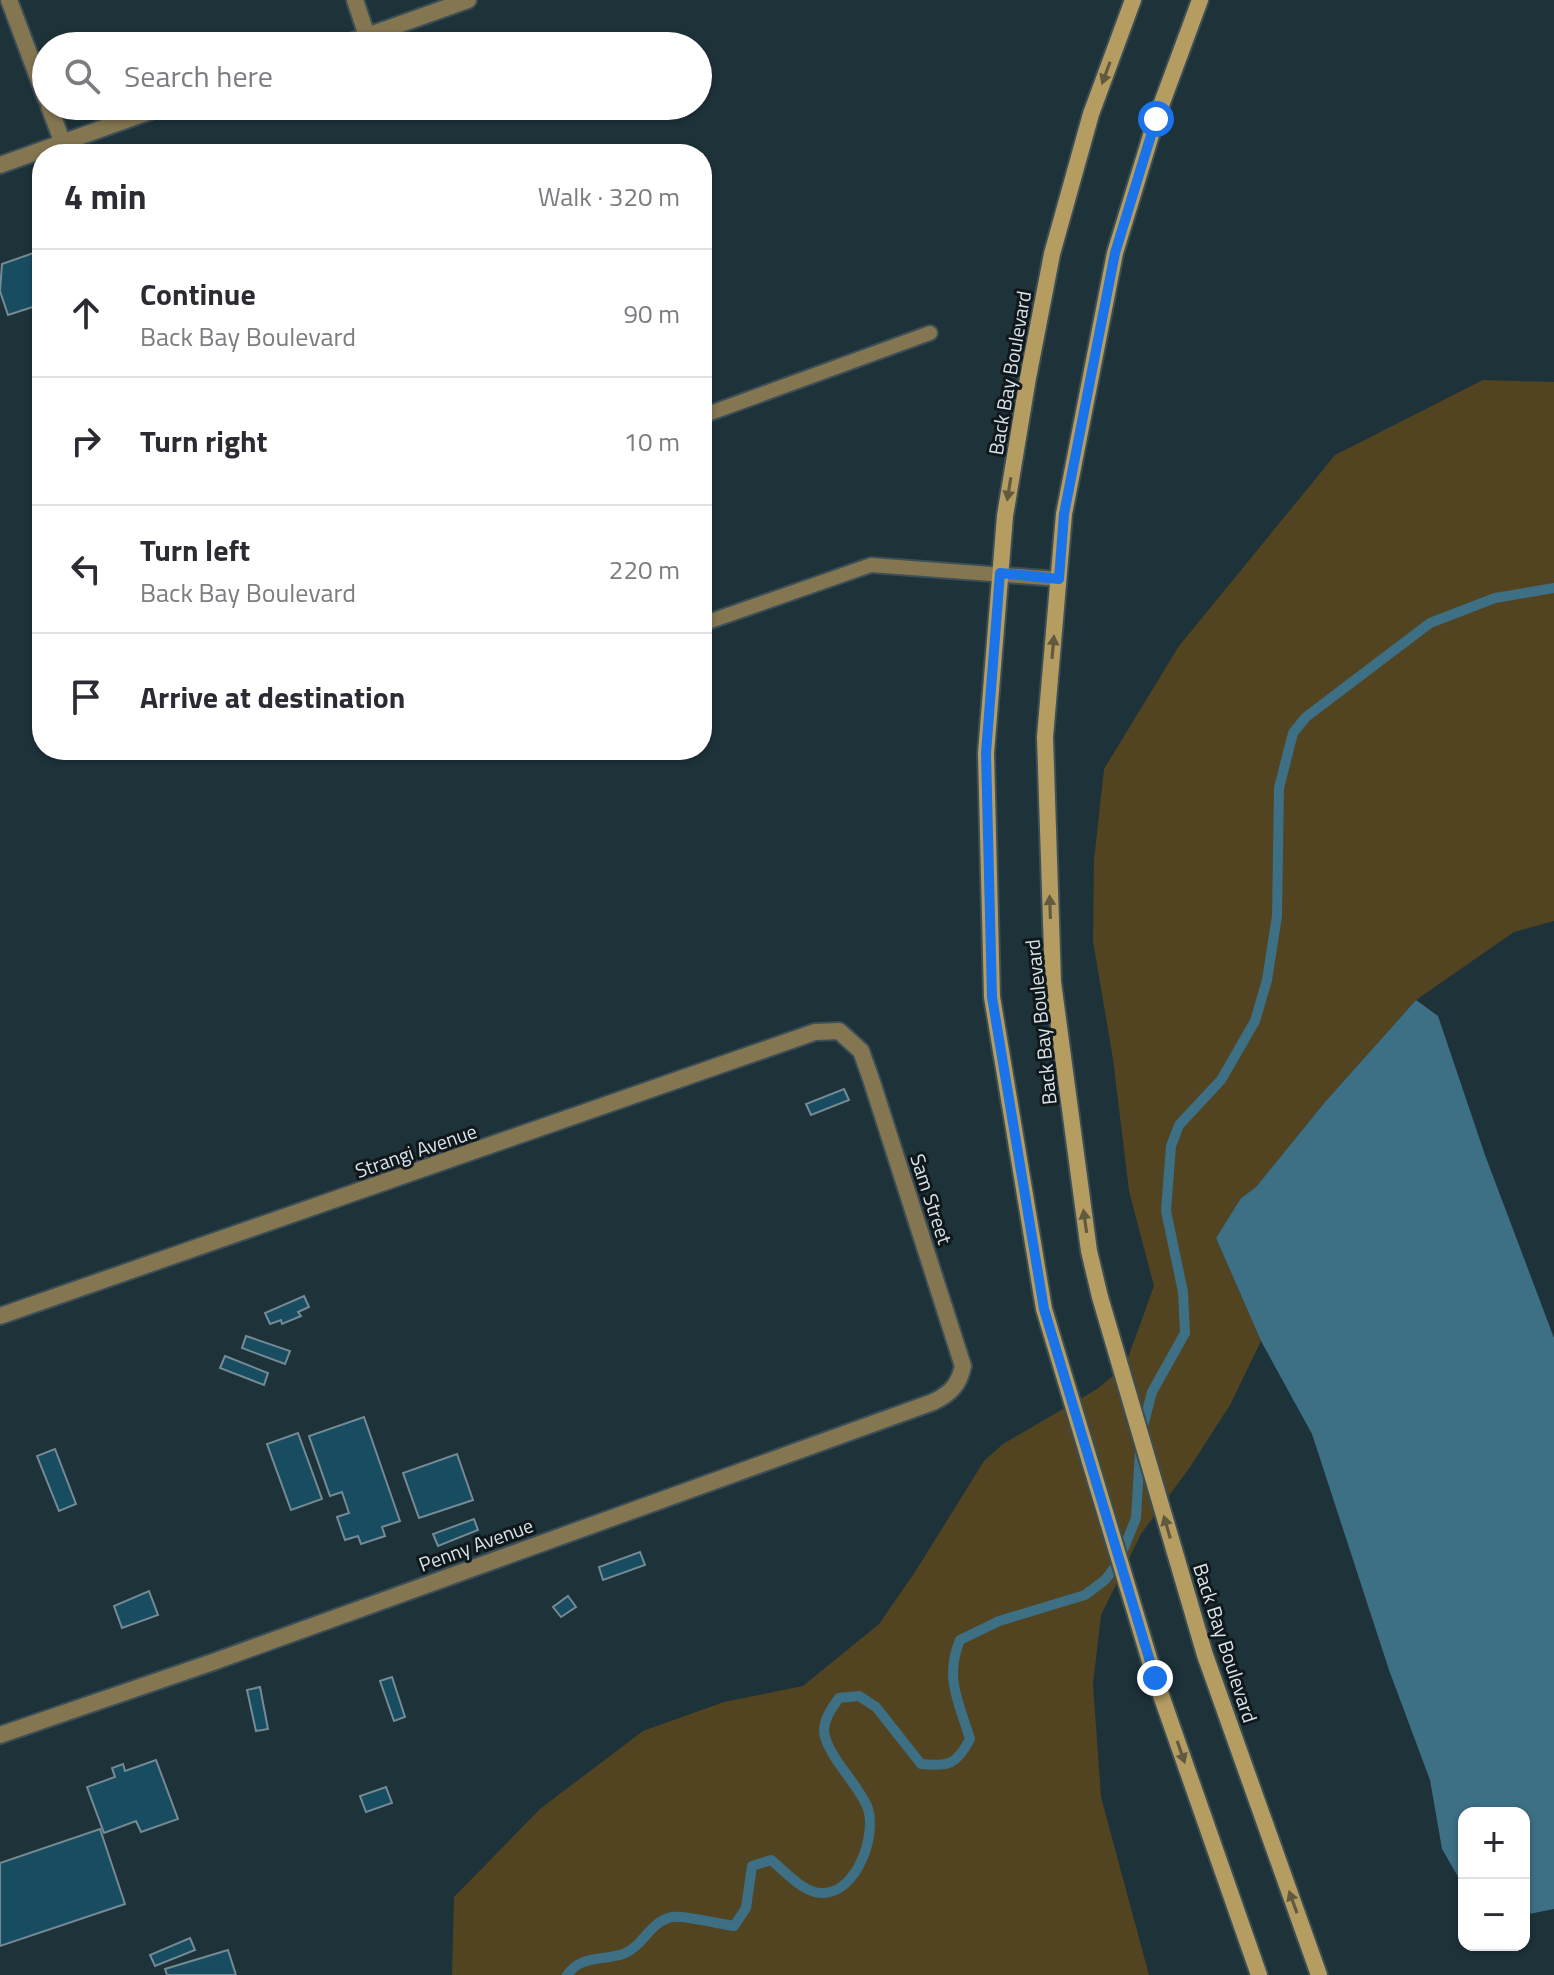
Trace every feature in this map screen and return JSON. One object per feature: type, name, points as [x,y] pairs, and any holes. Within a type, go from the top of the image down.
[{"type":"main road","name":"Back Bay Boulevard","points":[[1133,0],[1091,114],[1052,254],[1005,516],[986,753],[992,997],[1044,1309],[1155,1678],[1259,1975]]},
{"type":"main road","name":"Back Bay Boulevard","points":[[1200,0],[1156,119],[1115,253],[1064,514],[1045,737],[1053,982],[1089,1251],[1100,1297],[1205,1655],[1319,1975]]},
{"type":"street","points":[[9,0],[32,62]]},
{"type":"street","points":[[355,0],[366,32]]},
{"type":"street","points":[[378,32],[468,0]]},
{"type":"street","points":[[54,120],[62,141]]},
{"type":"street","points":[[54,144],[124,120]]},
{"type":"street","points":[[0,165],[32,153]]},
{"type":"street","name":"Strangi Avenue","points":[[0,1316],[815,1032],[839,1031],[845,1036]]},
{"type":"street","name":"Sam Street","points":[[845,1036],[861,1051],[871,1079],[963,1366],[960,1381]]},
{"type":"street","name":"Penny Avenue","points":[[0,1735],[213,1662],[933,1402],[946,1396],[960,1381]]},
{"type":"lane","points":[[712,412],[930,333]]},
{"type":"lane","points":[[712,621],[871,565],[1059,579]]},
{"type":"shaded area","points":[[1483,380],[1554,382],[1554,921],[1514,932],[1416,1000],[1325,1102],[1256,1187],[1241,1198],[1216,1238],[1261,1341],[1230,1405],[1141,1534],[1101,1615],[1093,1684],[1101,1797],[1149,1975],[452,1975],[454,1897],[540,1809],[643,1731],[724,1702],[803,1686],[879,1624],[984,1461],[1003,1444],[1097,1389],[1125,1366],[1154,1286],[1129,1191],[1113,1059],[1093,941],[1094,860],[1104,769],[1179,646],[1335,455]]},
{"type":"water","points":[[1416,1000],[1438,1016],[1485,1155],[1554,1338],[1554,1909],[1530,1914],[1530,1807],[1458,1807],[1458,1877],[1442,1849],[1430,1780],[1389,1670],[1312,1434],[1261,1341],[1216,1238],[1241,1198],[1256,1187],[1325,1102]]},
{"type":"building","points":[[32,254],[32,307],[8,315],[0,291],[2,264]]},
{"type":"building","points":[[844,1089],[849,1100],[811,1115],[806,1104]]},
{"type":"building","points":[[304,1296],[309,1307],[298,1312],[301,1316],[282,1324],[281,1320],[270,1324],[265,1313]]},
{"type":"building","points":[[246,1336],[290,1351],[285,1364],[242,1348]]},
{"type":"building","points":[[225,1356],[268,1373],[264,1385],[220,1368]]},
{"type":"building","points":[[364,1417],[400,1521],[382,1527],[385,1536],[361,1544],[358,1536],[345,1540],[337,1517],[349,1513],[342,1492],[330,1496],[309,1436]]},
{"type":"building","points":[[298,1433],[322,1499],[291,1510],[267,1444]]},
{"type":"building","points":[[55,1449],[76,1504],[59,1511],[37,1456]]},
{"type":"building","points":[[457,1454],[473,1500],[419,1518],[403,1473]]},
{"type":"building","points":[[474,1519],[478,1530],[438,1546],[433,1534]]},
{"type":"building","points":[[640,1552],[645,1565],[603,1580],[599,1567]]},
{"type":"building","points":[[149,1591],[158,1615],[122,1628],[114,1606]]},
{"type":"building","points":[[568,1596],[576,1607],[561,1617],[553,1607]]},
{"type":"building","points":[[392,1677],[405,1717],[394,1721],[380,1681]]},
{"type":"building","points":[[260,1687],[268,1729],[256,1731],[247,1690]]},
{"type":"building","points":[[156,1760],[178,1819],[141,1832],[136,1821],[104,1833],[87,1787],[115,1777],[112,1768],[123,1764],[125,1771]]},
{"type":"building","points":[[386,1787],[392,1803],[366,1812],[360,1796]]},
{"type":"building","points":[[100,1829],[125,1904],[0,1946],[0,1863]]},
{"type":"building","points":[[190,1938],[195,1950],[155,1966],[150,1955]]},
{"type":"building","points":[[228,1950],[236,1975],[167,1975],[165,1969]]},
{"type":"waterway","points":[[1141,1434],[1152,1392],[1185,1333],[1183,1292],[1166,1211],[1171,1146],[1179,1125],[1221,1080],[1255,1021],[1267,980],[1277,916],[1279,788],[1293,733],[1306,717],[1430,623],[1495,598],[1554,588]]},
{"type":"waterway","points":[[567,1975],[585,1961],[630,1951],[664,1919],[693,1918],[734,1926],[746,1908],[752,1866],[771,1860],[801,1885],[815,1892],[834,1891],[845,1884],[862,1860],[870,1831],[870,1818],[867,1806],[833,1755],[825,1737],[826,1721],[839,1698],[859,1696],[876,1707],[921,1764],[939,1765],[956,1759],[970,1739],[953,1678],[960,1640],[999,1621],[1085,1595],[1105,1580],[1118,1563],[1136,1518],[1140,1450]]},
{"type":"route","points":[[1155,1678],[1044,1309],[992,997],[986,753],[1000,573],[1059,579],[1064,514],[1115,253],[1156,119]]}]
